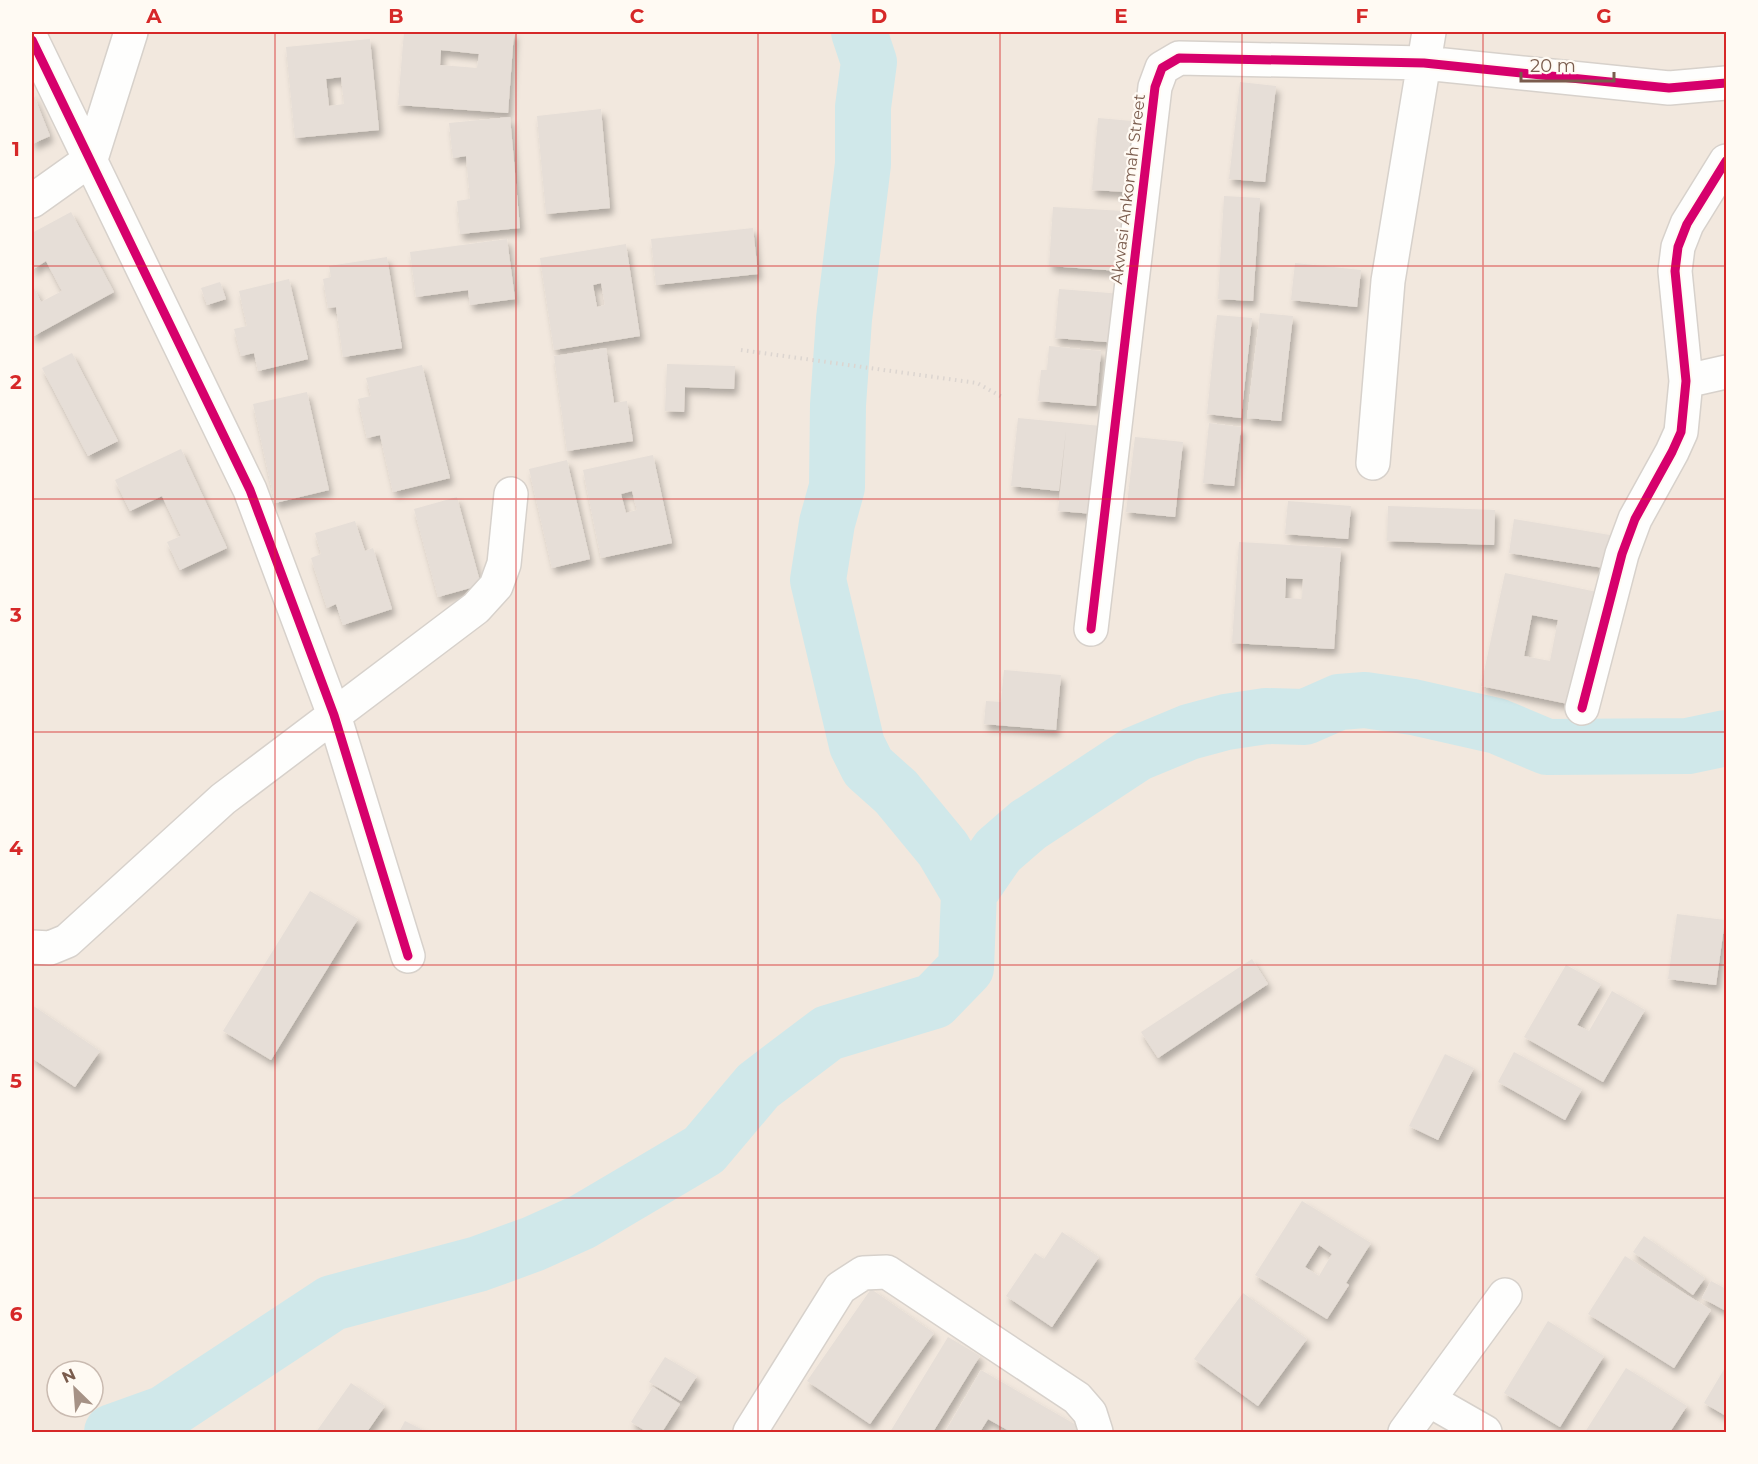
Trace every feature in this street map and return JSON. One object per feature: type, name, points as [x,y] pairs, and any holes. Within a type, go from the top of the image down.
[{"type":"street","points":[[32,201],[90,159],[131,32]]},
{"type":"street","points":[[32,40],[250,490],[334,715],[408,956]]},
{"type":"street","points":[[1372,464],[1388,281],[1426,47]]},
{"type":"street","name":"Akwasi Ankomah Street","points":[[1091,629],[1155,87],[1162,68],[1179,58],[1426,47],[1669,88],[1726,83]]},
{"type":"street","points":[[1582,708],[1622,554],[1635,519],[1681,432],[1686,381],[1675,271],[1678,247],[1687,224],[1726,161]]},
{"type":"street","points":[[1686,381],[1726,372]]},
{"type":"street","points":[[32,947],[50,948],[67,940],[223,799],[476,608],[496,586],[504,564],[511,494]]},
{"type":"street","points":[[750,1432],[840,1288],[863,1273],[887,1272],[1077,1398],[1090,1413],[1096,1432]]},
{"type":"street","points":[[1405,1432],[1505,1295]]},
{"type":"street","points":[[1429,1400],[1485,1432]]},
{"type":"path","points":[[741,350],[976,383],[1004,398]]},
{"type":"shaded area","points":[[32,32],[1726,32],[1726,1432],[32,1432]]},
{"type":"building","points":[[404,32],[514,32],[508,113],[398,105]],"holes":[[[441,50],[479,54],[477,68],[440,65]]]},
{"type":"building","points":[[370,39],[379,130],[295,138],[286,47]],"holes":[[[341,77],[344,104],[329,106],[326,79]]]},
{"type":"building","points":[[1240,82],[1276,86],[1265,182],[1229,179]]},
{"type":"building","points":[[32,91],[50,136],[32,144]]},
{"type":"building","points":[[601,109],[610,208],[546,214],[537,116]]},
{"type":"building","points":[[510,117],[520,228],[460,234],[457,201],[470,199],[466,156],[453,158],[449,123]]},
{"type":"building","points":[[1098,118],[1132,121],[1126,192],[1092,190]]},
{"type":"building","points":[[1224,196],[1260,198],[1253,301],[1218,299]]},
{"type":"building","points":[[1053,207],[1124,211],[1120,271],[1049,266]]},
{"type":"building","points":[[71,212],[114,292],[32,337],[32,284],[41,302],[62,291],[46,261],[32,270],[32,233]]},
{"type":"building","points":[[753,228],[758,274],[656,285],[651,239]]},
{"type":"building","points":[[507,239],[515,299],[470,305],[468,290],[416,297],[410,252]]},
{"type":"building","points":[[626,244],[640,336],[554,350],[540,258]],"holes":[[[601,283],[605,305],[597,307],[593,285]]]},
{"type":"building","points":[[387,257],[402,348],[343,357],[336,307],[328,308],[323,279],[331,277],[329,266]]},
{"type":"building","points":[[1295,263],[1361,270],[1357,307],[1291,300]]},
{"type":"building","points":[[289,279],[308,359],[258,371],[254,353],[241,356],[234,329],[247,326],[239,291]]},
{"type":"building","points":[[220,282],[226,299],[207,305],[201,288]]},
{"type":"building","points":[[1059,289],[1122,294],[1119,343],[1055,338]]},
{"type":"building","points":[[1260,313],[1293,316],[1281,421],[1247,418]]},
{"type":"building","points":[[1217,315],[1252,318],[1241,418],[1207,414]]},
{"type":"building","points":[[1049,346],[1101,351],[1096,406],[1038,401],[1041,370],[1047,370]]},
{"type":"building","points":[[606,348],[614,403],[627,401],[633,441],[567,451],[554,356]]},
{"type":"building","points":[[72,353],[118,441],[88,456],[42,368]]},
{"type":"building","points":[[667,364],[735,366],[734,389],[685,387],[684,412],[665,411]]},
{"type":"building","points":[[422,365],[450,478],[393,492],[380,435],[367,438],[358,399],[371,396],[366,378]]},
{"type":"building","points":[[307,392],[329,490],[275,503],[253,404]]},
{"type":"building","points":[[1018,418],[1101,426],[1094,514],[1058,511],[1066,431],[1059,491],[1011,486]]},
{"type":"building","points":[[1209,423],[1241,427],[1234,486],[1203,483]]},
{"type":"building","points":[[1135,437],[1183,442],[1175,517],[1126,512]]},
{"type":"building","points":[[181,449],[227,548],[180,570],[167,542],[181,536],[162,496],[130,511],[115,480]]},
{"type":"building","points":[[653,455],[672,543],[601,558],[583,470]],"holes":[[[632,491],[637,510],[626,513],[621,494]]]},
{"type":"building","points":[[567,460],[590,559],[552,568],[529,469]]},
{"type":"building","points":[[457,497],[481,585],[438,597],[414,509]]},
{"type":"building","points":[[1288,501],[1351,506],[1348,539],[1285,534]]},
{"type":"building","points":[[1388,506],[1495,510],[1494,545],[1387,541]]},
{"type":"building","points":[[1514,519],[1610,535],[1604,568],[1509,553]]},
{"type":"building","points":[[355,521],[365,551],[373,548],[392,609],[343,625],[336,604],[327,608],[311,558],[321,554],[315,533]]},
{"type":"building","points":[[1239,542],[1341,548],[1334,649],[1232,643]],"holes":[[[1286,578],[1303,579],[1302,599],[1285,598]]]},
{"type":"building","points":[[1505,573],[1597,592],[1573,705],[1481,686]],"holes":[[[1532,615],[1558,620],[1550,661],[1524,656]]]},
{"type":"building","points":[[1004,670],[1061,675],[1056,730],[984,724],[986,701],[1001,702]]},
{"type":"building","points":[[310,891],[358,919],[271,1060],[223,1031]]},
{"type":"building","points":[[1677,914],[1725,920],[1716,985],[1668,979]]},
{"type":"building","points":[[1252,959],[1268,984],[1158,1058],[1141,1032]]},
{"type":"building","points":[[1566,965],[1601,984],[1577,1025],[1589,1031],[1612,991],[1645,1010],[1603,1082],[1524,1037]]},
{"type":"building","points":[[32,1005],[100,1051],[75,1087],[32,1058]]},
{"type":"building","points":[[1514,1052],[1582,1089],[1565,1120],[1498,1082]]},
{"type":"building","points":[[1445,1054],[1474,1068],[1438,1140],[1409,1126]]},
{"type":"building","points":[[1302,1201],[1371,1243],[1346,1283],[1349,1285],[1327,1319],[1255,1275]],"holes":[[[1319,1245],[1332,1254],[1319,1276],[1305,1267]]]},
{"type":"building","points":[[1062,1232],[1099,1257],[1052,1327],[1006,1296],[1035,1253],[1044,1259]]},
{"type":"building","points":[[1644,1236],[1705,1278],[1693,1295],[1633,1252]]},
{"type":"building","points":[[1625,1256],[1711,1310],[1674,1368],[1588,1314]]},
{"type":"building","points":[[1711,1281],[1726,1289],[1726,1311],[1702,1298]]},
{"type":"building","points":[[871,1289],[934,1333],[870,1424],[807,1381]]},
{"type":"building","points":[[1243,1293],[1307,1339],[1258,1406],[1194,1359]]},
{"type":"building","points":[[1548,1321],[1604,1356],[1560,1427],[1504,1393]]},
{"type":"building","points":[[948,1337],[980,1356],[933,1432],[890,1432]]},
{"type":"building","points":[[665,1357],[697,1376],[681,1401],[649,1382]]},
{"type":"building","points":[[1726,1366],[1726,1416],[1704,1403]]},
{"type":"building","points":[[1626,1368],[1687,1406],[1670,1432],[1585,1432]]},
{"type":"building","points":[[981,1370],[1083,1429],[1080,1432],[1011,1432],[988,1419],[980,1432],[945,1432]]},
{"type":"building","points":[[351,1383],[385,1406],[367,1432],[316,1432]]},
{"type":"building","points":[[653,1387],[680,1404],[662,1432],[647,1432],[631,1422]]},
{"type":"building","points":[[405,1421],[427,1432],[399,1432]]},
{"type":"waterway","points":[[112,1432],[165,1413],[332,1303],[478,1264],[533,1244],[582,1222],[704,1150],[758,1086],[828,1033],[934,1001],[966,968],[969,893],[943,849],[896,792],[868,767],[857,745],[818,580],[827,523],[837,487],[838,405],[844,319],[863,164],[863,107],[869,62],[859,32]]},
{"type":"waterway","points":[[969,893],[998,851],[1028,825],[1136,754],[1189,732],[1226,722],[1266,716],[1305,717],[1339,702],[1365,700],[1413,707],[1497,726],[1547,747],[1688,746],[1726,738]]},
{"type":"cycle path","points":[[32,40],[250,490],[334,715],[408,956]]},
{"type":"cycle path","points":[[1091,629],[1155,87],[1162,68],[1179,58],[1424,63],[1669,88],[1726,83]]},
{"type":"cycle path","points":[[1582,708],[1622,554],[1635,519],[1681,432],[1686,381],[1675,271],[1678,247],[1687,224],[1726,161]]}]
